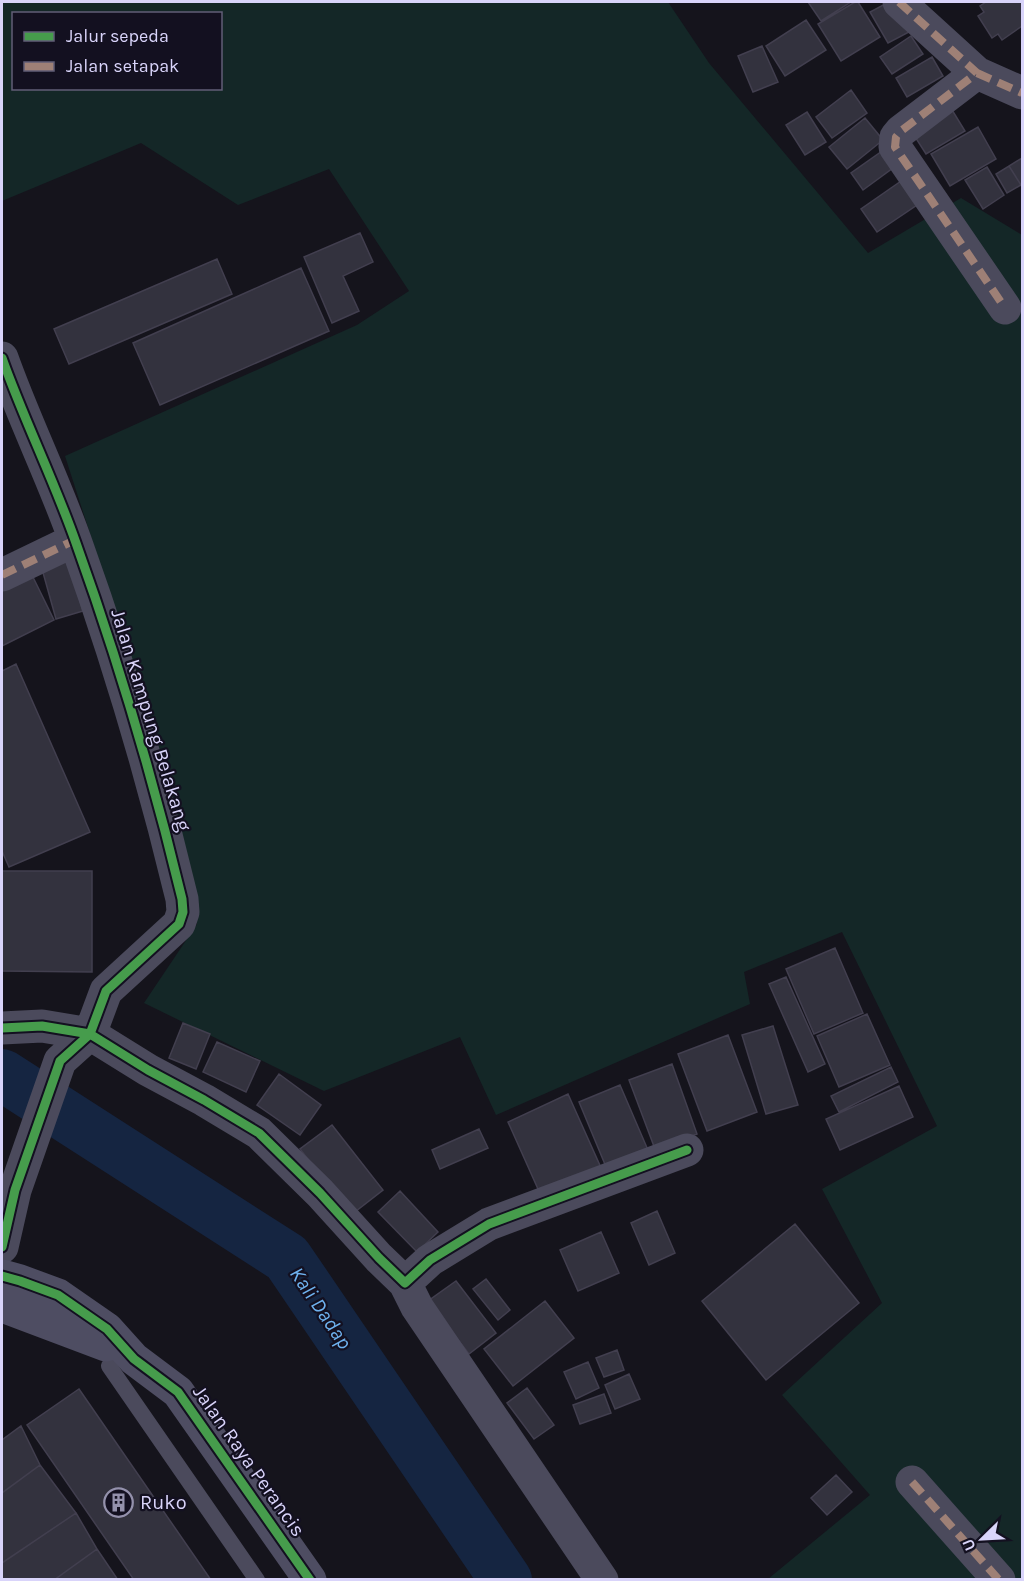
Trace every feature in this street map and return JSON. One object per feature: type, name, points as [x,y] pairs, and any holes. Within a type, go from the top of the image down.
[{"type":"street","points":[[899,2],[978,73],[1023,93]]},
{"type":"street","points":[[978,73],[901,131],[896,137],[895,147],[1005,308]]},
{"type":"street","name":"Jalan Kampung Belakang","points":[[2,358],[21,411],[75,540],[113,651],[162,815],[183,912],[180,924],[106,991],[90,1034],[60,1061],[15,1190],[2,1247]]},
{"type":"street","points":[[2,575],[75,540]]},
{"type":"street","points":[[2,1028],[42,1026],[90,1034],[259,1133],[320,1193],[405,1283],[417,1307],[602,1580]]},
{"type":"street","points":[[405,1283],[430,1260],[489,1224],[687,1150]]},
{"type":"street","name":"Jalan Raya Perancis","points":[[2,1276],[58,1295],[107,1329],[122,1362]]},
{"type":"street","name":"Jalan Raya Perancis","points":[[2,1306],[99,1341],[122,1362],[178,1392],[310,1580]]},
{"type":"street","points":[[912,1482],[999,1580]]},
{"type":"lane","points":[[122,1362],[257,1580]]},
{"type":"green space","points":[[2,2],[668,2],[709,63],[868,253],[961,198],[1022,235],[1022,1579],[768,1579],[870,1495],[782,1395],[882,1303],[822,1189],[937,1126],[842,932],[744,972],[750,1004],[496,1115],[460,1037],[324,1091],[144,1003],[197,924],[164,763],[65,456],[357,325],[409,291],[329,169],[238,205],[141,143],[2,201]]},
{"type":"building","points":[[808,2],[851,2],[821,21]]},
{"type":"building","points":[[858,2],[880,37],[841,61],[818,24]]},
{"type":"building","points":[[889,2],[909,32],[888,43],[870,12]]},
{"type":"building","points":[[986,2],[1022,2],[1022,26],[1002,40],[998,34],[992,38],[978,16],[984,12],[980,6]]},
{"type":"building","points":[[806,20],[826,50],[785,76],[766,46]]},
{"type":"building","points":[[911,36],[923,54],[892,74],[880,57]]},
{"type":"building","points":[[762,46],[778,82],[753,92],[738,56]]},
{"type":"building","points":[[932,57],[943,76],[907,97],[896,78]]},
{"type":"building","points":[[851,90],[867,113],[832,138],[816,117]]},
{"type":"building","points":[[949,105],[965,131],[926,154],[910,129]]},
{"type":"building","points":[[807,112],[826,142],[805,155],[786,125]]},
{"type":"building","points":[[865,118],[883,140],[847,169],[829,147]]},
{"type":"building","points":[[978,127],[996,159],[950,186],[931,154]]},
{"type":"building","points":[[885,149],[897,165],[863,190],[851,173]]},
{"type":"building","points":[[1022,158],[1022,184],[1021,185],[1009,166]]},
{"type":"building","points":[[1009,166],[1021,185],[1007,193],[996,174]]},
{"type":"building","points":[[987,167],[1004,195],[983,209],[965,180]]},
{"type":"building","points":[[904,179],[920,203],[877,232],[861,209]]},
{"type":"building","points":[[360,233],[373,262],[343,276],[359,311],[332,323],[304,257]]},
{"type":"building","points":[[217,259],[232,294],[69,364],[54,329]]},
{"type":"building","points":[[301,268],[329,331],[160,405],[133,343]]},
{"type":"building","points":[[68,561],[83,611],[56,619],[42,569]]},
{"type":"building","points":[[30,571],[54,620],[2,646],[2,585]]},
{"type":"building","points":[[16,664],[90,832],[9,867],[2,851],[2,671]]},
{"type":"building","points":[[2,871],[92,871],[92,972],[2,971]]},
{"type":"building","points":[[835,948],[863,1013],[814,1034],[786,969]]},
{"type":"building","points":[[786,977],[825,1064],[808,1072],[769,984]]},
{"type":"building","points":[[867,1014],[890,1065],[839,1087],[817,1036]]},
{"type":"building","points":[[183,1023],[210,1034],[196,1069],[169,1058]]},
{"type":"building","points":[[773,1026],[798,1105],[766,1114],[742,1035]]},
{"type":"building","points":[[728,1035],[757,1112],[707,1131],[678,1054]]},
{"type":"building","points":[[217,1042],[260,1061],[246,1092],[203,1072]]},
{"type":"building","points":[[672,1064],[697,1134],[655,1149],[629,1080]]},
{"type":"building","points":[[891,1067],[898,1082],[839,1112],[831,1096]]},
{"type":"building","points":[[279,1074],[321,1105],[300,1135],[257,1105]]},
{"type":"building","points":[[620,1085],[651,1157],[609,1174],[579,1102]]},
{"type":"building","points":[[899,1086],[913,1117],[840,1150],[826,1119]]},
{"type":"building","points":[[568,1094],[602,1170],[542,1198],[508,1122]]},
{"type":"building","points":[[332,1125],[383,1190],[351,1215],[300,1149]]},
{"type":"building","points":[[479,1129],[488,1148],[440,1169],[432,1150]]},
{"type":"building","points":[[400,1191],[438,1232],[417,1252],[378,1212]]},
{"type":"building","points":[[657,1211],[675,1253],[649,1265],[631,1223]]},
{"type":"building","points":[[795,1224],[859,1303],[766,1380],[702,1301]]},
{"type":"building","points":[[601,1232],[619,1273],[578,1291],[560,1250]]},
{"type":"building","points":[[486,1279],[510,1310],[498,1320],[473,1289]]},
{"type":"building","points":[[456,1281],[496,1333],[469,1354],[428,1301]]},
{"type":"building","points":[[545,1301],[574,1338],[513,1386],[484,1349]]},
{"type":"building","points":[[617,1350],[624,1370],[604,1377],[596,1358]]},
{"type":"building","points":[[588,1362],[599,1388],[576,1399],[564,1372]]},
{"type":"building","points":[[629,1374],[640,1399],[615,1409],[605,1385]]},
{"type":"building","points":[[527,1388],[554,1425],[534,1439],[507,1403]]},
{"type":"building","name":"Ruko","points":[[79,1389],[211,1580],[134,1580],[27,1425]]},
{"type":"building","points":[[604,1394],[611,1413],[580,1424],[573,1405]]},
{"type":"building","points":[[21,1426],[40,1465],[2,1493],[2,1440]]},
{"type":"building","points":[[40,1465],[76,1513],[2,1563],[2,1493]]},
{"type":"building","points":[[836,1475],[852,1492],[827,1515],[811,1498]]},
{"type":"building","points":[[76,1513],[97,1549],[54,1580],[2,1580],[2,1563]]},
{"type":"building","points":[[97,1549],[118,1580],[54,1580]]},
{"type":"waterway","name":"Kali Dadap","points":[[2,1075],[287,1258],[506,1580]]},
{"type":"marked path","points":[[899,2],[977,73],[901,131],[896,137],[895,147],[1005,308]]},
{"type":"marked path","points":[[977,73],[1022,93]]},
{"type":"marked path","points":[[2,575],[75,540]]},
{"type":"marked path","points":[[912,1482],[999,1580]]},
{"type":"cycle path","points":[[2,358],[67,520],[106,631],[159,809],[182,899],[183,912],[179,924],[106,991],[90,1034],[60,1061],[15,1190],[2,1247]]},
{"type":"cycle path","points":[[2,1028],[42,1026],[90,1034],[259,1133],[320,1193],[405,1283],[430,1260],[489,1224],[687,1150]]},
{"type":"cycle path","points":[[2,1276],[58,1295],[107,1329],[134,1359],[178,1392],[310,1580]]},
{"type":"place","name":"Ruko","points":[[119,1502]]}]
